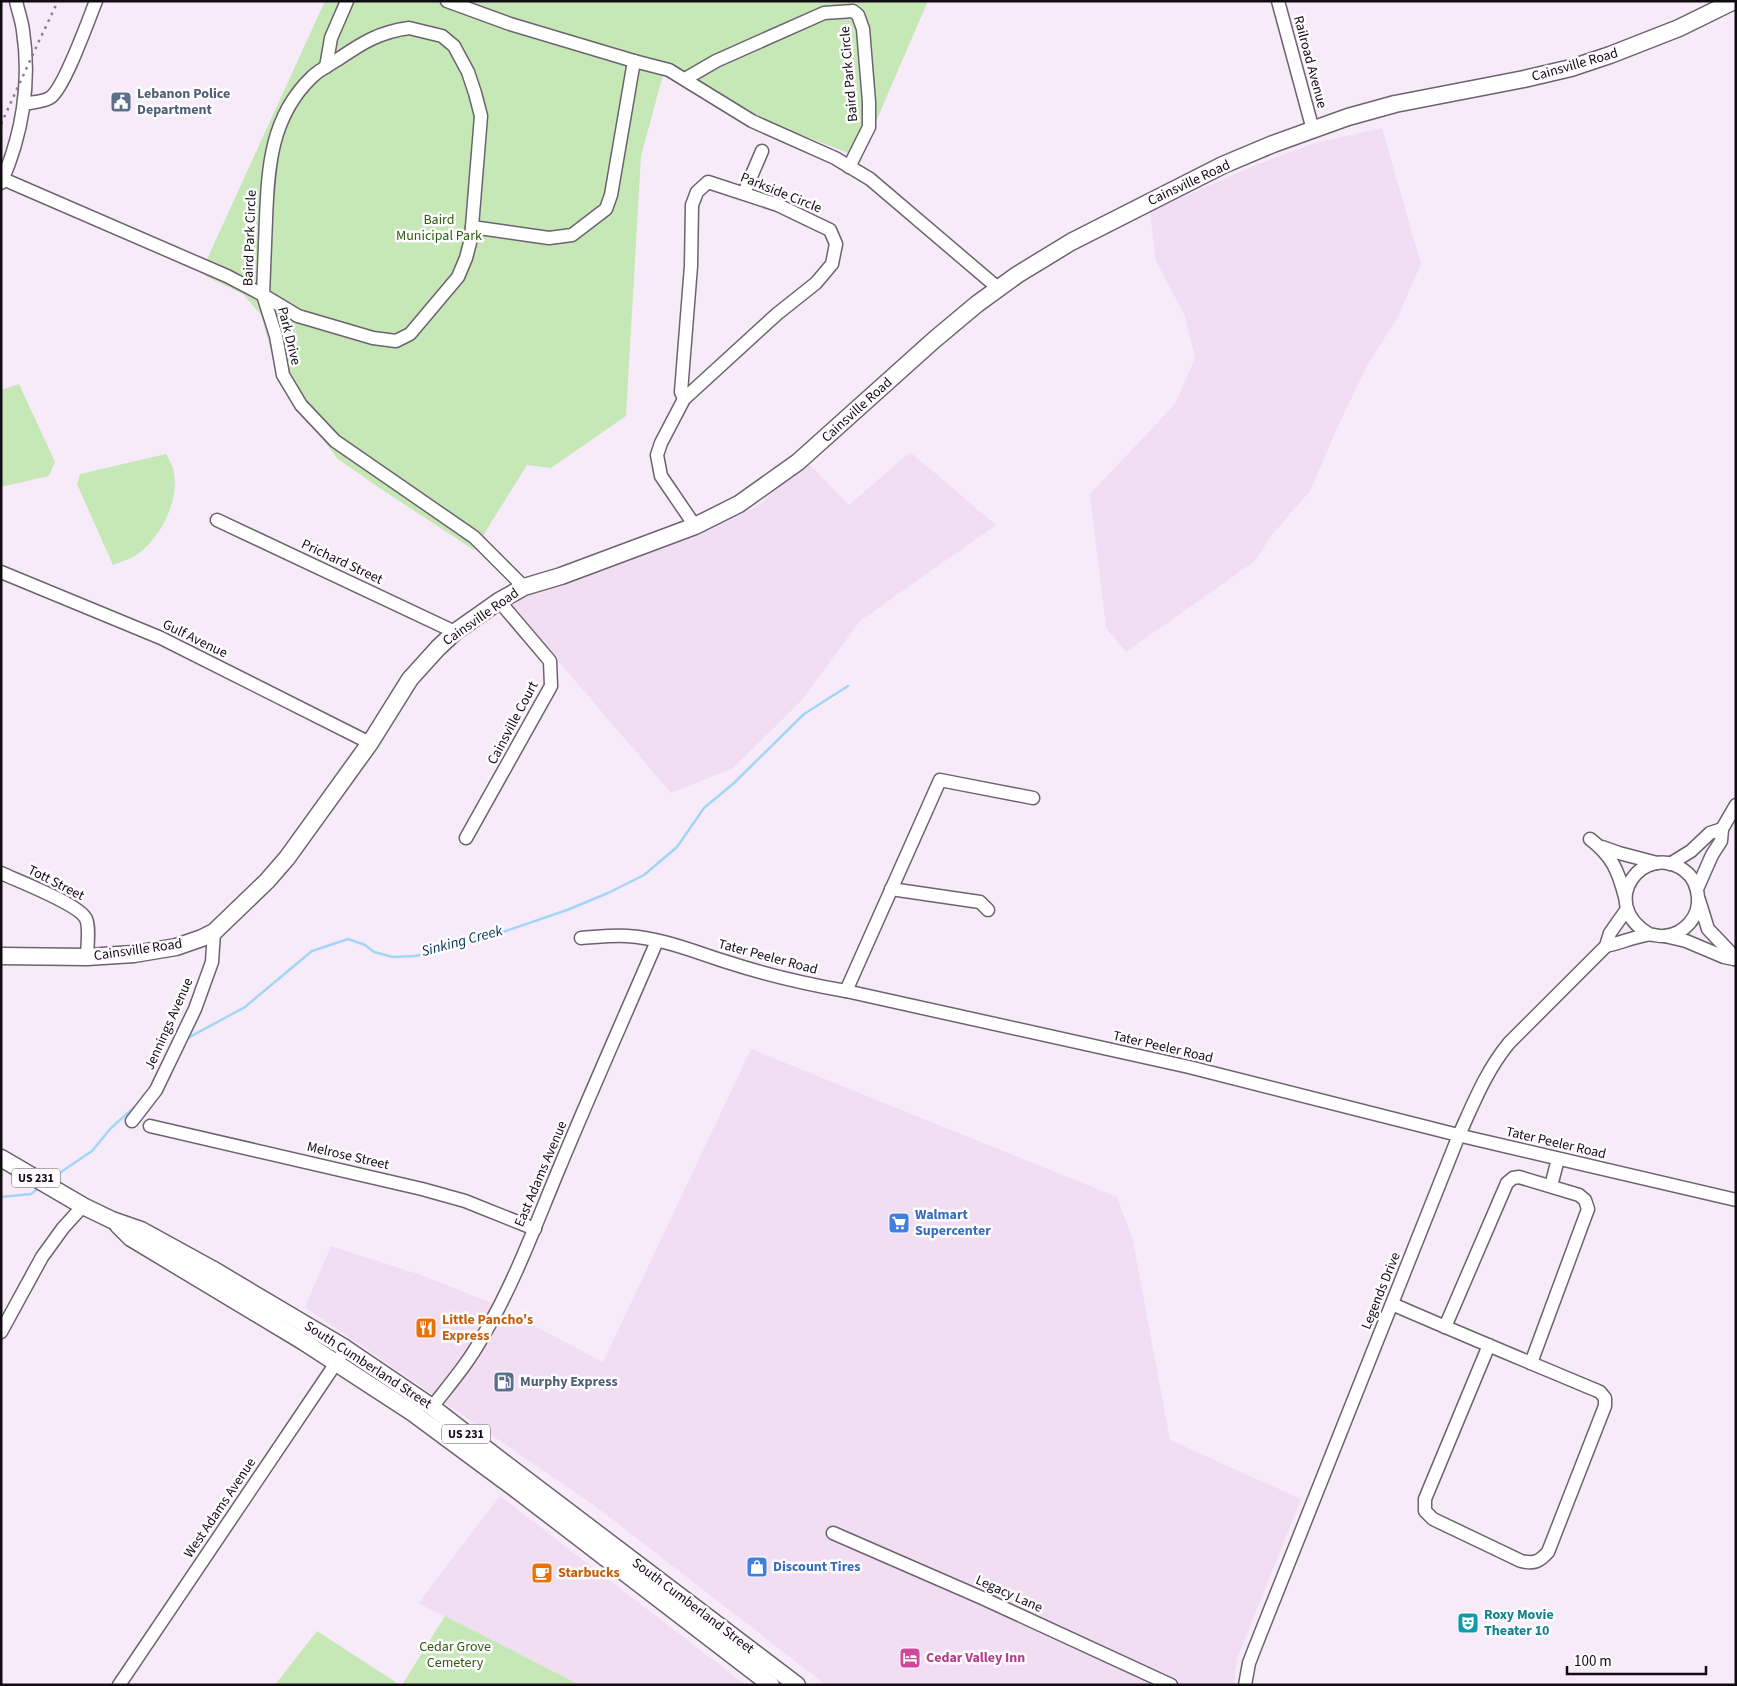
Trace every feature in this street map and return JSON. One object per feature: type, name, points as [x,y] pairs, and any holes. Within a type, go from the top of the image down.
[{"type":"main road","name":"Cainsville Road","points":[[1,956],[87,957],[134,954],[176,947],[214,932],[277,870],[318,817],[370,743],[410,679],[455,632],[499,601],[524,587],[561,576],[695,526],[739,504],[798,462],[976,304],[1017,275],[1071,242],[1158,197],[1273,144],[1348,117],[1395,104],[1524,79],[1602,58],[1679,28],[1734,1]]},
{"type":"main road","name":"South Cumberland Street","points":[[1,1158],[76,1202],[112,1220],[141,1230],[204,1264],[346,1348],[432,1407],[797,1685]]},
{"type":"main road","name":"South Cumberland Street","points":[[112,1220],[131,1238],[336,1363],[413,1413],[770,1685]]},
{"type":"street","points":[[2,181],[17,138],[24,104],[26,69],[23,31],[16,1]]},
{"type":"street","points":[[24,104],[50,98],[58,88],[96,1]]},
{"type":"street","points":[[326,67],[330,38],[347,1]]},
{"type":"street","points":[[447,1],[510,24],[669,70],[752,121],[835,158],[870,179],[998,288]]},
{"type":"street","name":"Railroad Avenue","points":[[1278,1],[1313,130]]},
{"type":"street","name":"Baird Park Circle","points":[[685,79],[716,61],[824,13],[853,11],[858,16],[863,29],[869,102],[869,127],[849,167]]},
{"type":"street","name":"Baird Park Circle","points":[[410,28],[442,36],[454,46],[468,72],[482,116],[472,227],[466,258],[458,277],[410,334],[396,341],[374,338],[298,316],[263,296],[268,175],[272,147],[281,122],[296,96],[312,76],[360,44],[391,31],[410,28]]},
{"type":"street","points":[[472,227],[549,238],[572,235],[606,209],[611,195],[634,61]]},
{"type":"street","points":[[744,193],[762,151]]},
{"type":"street","name":"Park Drive","points":[[2,181],[227,276],[263,296],[276,336],[283,375],[301,405],[335,441],[474,537],[524,587]]},
{"type":"street","name":"Parkside Circle","points":[[684,399],[681,392],[691,266],[692,205],[697,192],[708,182],[778,205],[830,230],[836,244],[832,264],[816,283],[778,314],[684,399],[661,442],[657,455],[661,476],[695,526]]},
{"type":"street","name":"Prichard Street","points":[[217,520],[455,632]]},
{"type":"street","name":"Gulf Avenue","points":[[1,572],[161,638],[370,743]]},
{"type":"street","name":"Cainsville Court","points":[[466,838],[551,686],[550,661],[499,601]]},
{"type":"street","points":[[846,991],[940,780],[1033,798]]},
{"type":"street","name":"Legends Drive","points":[[1603,949],[1649,934],[1672,935],[1682,930],[1691,922],[1696,912],[1698,895],[1712,855],[1721,841],[1722,829],[1736,805]]},
{"type":"street","name":"Legends Drive","points":[[1245,1685],[1250,1663],[1459,1135],[1495,1060],[1603,949],[1626,903],[1629,884],[1636,874],[1646,867],[1664,863],[1691,852],[1710,833],[1722,829]]},
{"type":"street","points":[[1649,934],[1635,924],[1626,903],[1617,868],[1609,856],[1594,842],[1619,853],[1679,867],[1687,872],[1693,880],[1708,929],[1734,959],[1664,936]]},
{"type":"street","name":"Tott Street","points":[[1,873],[82,912],[87,921],[87,957]]},
{"type":"street","points":[[891,890],[980,902],[988,910]]},
{"type":"street","name":"Jennings Avenue","points":[[132,1121],[156,1090],[195,1008],[212,962],[214,932]]},
{"type":"street","name":"Tater Peeler Road","points":[[582,938],[628,936],[658,942],[806,984],[846,991],[1189,1067],[1459,1135],[1736,1200]]},
{"type":"street","name":"East Adams Avenue","points":[[432,1407],[453,1381],[483,1337],[535,1228],[658,942]]},
{"type":"street","name":"Melrose Street","points":[[150,1126],[422,1189],[465,1201],[535,1228]]},
{"type":"street","points":[[1551,1186],[1558,1159]]},
{"type":"street","points":[[1445,1326],[1507,1183],[1519,1177],[1579,1195],[1586,1200],[1588,1209],[1531,1362]]},
{"type":"street","points":[[1,1332],[42,1257],[63,1228],[76,1202]]},
{"type":"street","points":[[1392,1304],[1531,1362],[1600,1392],[1605,1398],[1604,1406],[1548,1552],[1540,1561],[1532,1563],[1521,1561],[1433,1518],[1426,1511],[1425,1499],[1489,1345]]},
{"type":"street","name":"West Adams Avenue","points":[[119,1685],[346,1348]]},
{"type":"street","name":"Legacy Lane","points":[[832,1533],[980,1597],[1171,1685]]},
{"type":"shaded area","points":[[1382,128],[1421,264],[1398,317],[1368,364],[1310,491],[1271,536],[1255,561],[1126,652],[1106,628],[1090,494],[1175,404],[1195,358],[1185,316],[1156,261],[1150,212],[1253,166],[1315,143]]},
{"type":"shaded area","points":[[910,452],[996,525],[860,621],[801,701],[733,768],[671,793],[508,602],[700,535],[759,505],[807,462],[849,505]]},
{"type":"shaded area","points":[[751,1049],[1117,1197],[1133,1241],[1170,1440],[1301,1499],[1237,1659],[1234,1685],[826,1685],[595,1506],[305,1307],[331,1246],[424,1276],[489,1302],[603,1362]]},
{"type":"shaded area","points":[[500,1496],[745,1685],[580,1685],[418,1603]]},
{"type":"green space","name":"Baird Municipal Park","points":[[325,1],[928,1],[861,158],[771,123],[666,64],[641,156],[626,416],[551,468],[527,465],[474,550],[338,459],[289,396],[275,365],[261,315],[243,294],[205,276],[208,257]]},
{"type":"green space","points":[[19,384],[55,462],[49,476],[1,487],[1,390]]},
{"type":"green space","points":[[166,454],[173,468],[175,480],[172,504],[168,516],[147,546],[135,556],[113,565],[77,484],[80,474]]},
{"type":"green space","name":"Cedar Grove Cemetery","points":[[445,1616],[580,1685],[402,1685]]},
{"type":"green space","name":"Cedar Grove Cemetery","points":[[317,1631],[400,1685],[275,1685]]},
{"type":"waterway","name":"Sinking Creek","points":[[186,1039],[245,1007],[312,951],[348,939],[365,945],[374,952],[393,957],[415,956],[438,951],[459,946],[477,937],[500,933],[567,910],[644,875],[677,847],[704,808],[734,783],[804,714],[848,686]]},
{"type":"waterway","name":"Sinking Creek","points":[[49,1180],[92,1151],[111,1128],[139,1103]]},
{"type":"waterway","name":"Sinking Creek","points":[[1,1197],[31,1194],[39,1188]]},
{"type":"railway","points":[[1,124],[58,1]]},
{"type":"place","name":"Lebanon Police Department","points":[[121,102]]},
{"type":"place","name":"Walmart Supercenter","points":[[899,1223]]},
{"type":"place","name":"Little Pancho's Express","points":[[426,1328]]},
{"type":"place","name":"Murphy Express","points":[[504,1382]]},
{"type":"place","name":"Discount Tires","points":[[757,1567]]},
{"type":"place","name":"Starbucks","points":[[542,1573]]},
{"type":"place","name":"Roxy Movie Theater 10","points":[[1468,1623]]},
{"type":"place","name":"Cedar Valley Inn","points":[[910,1658]]}]
